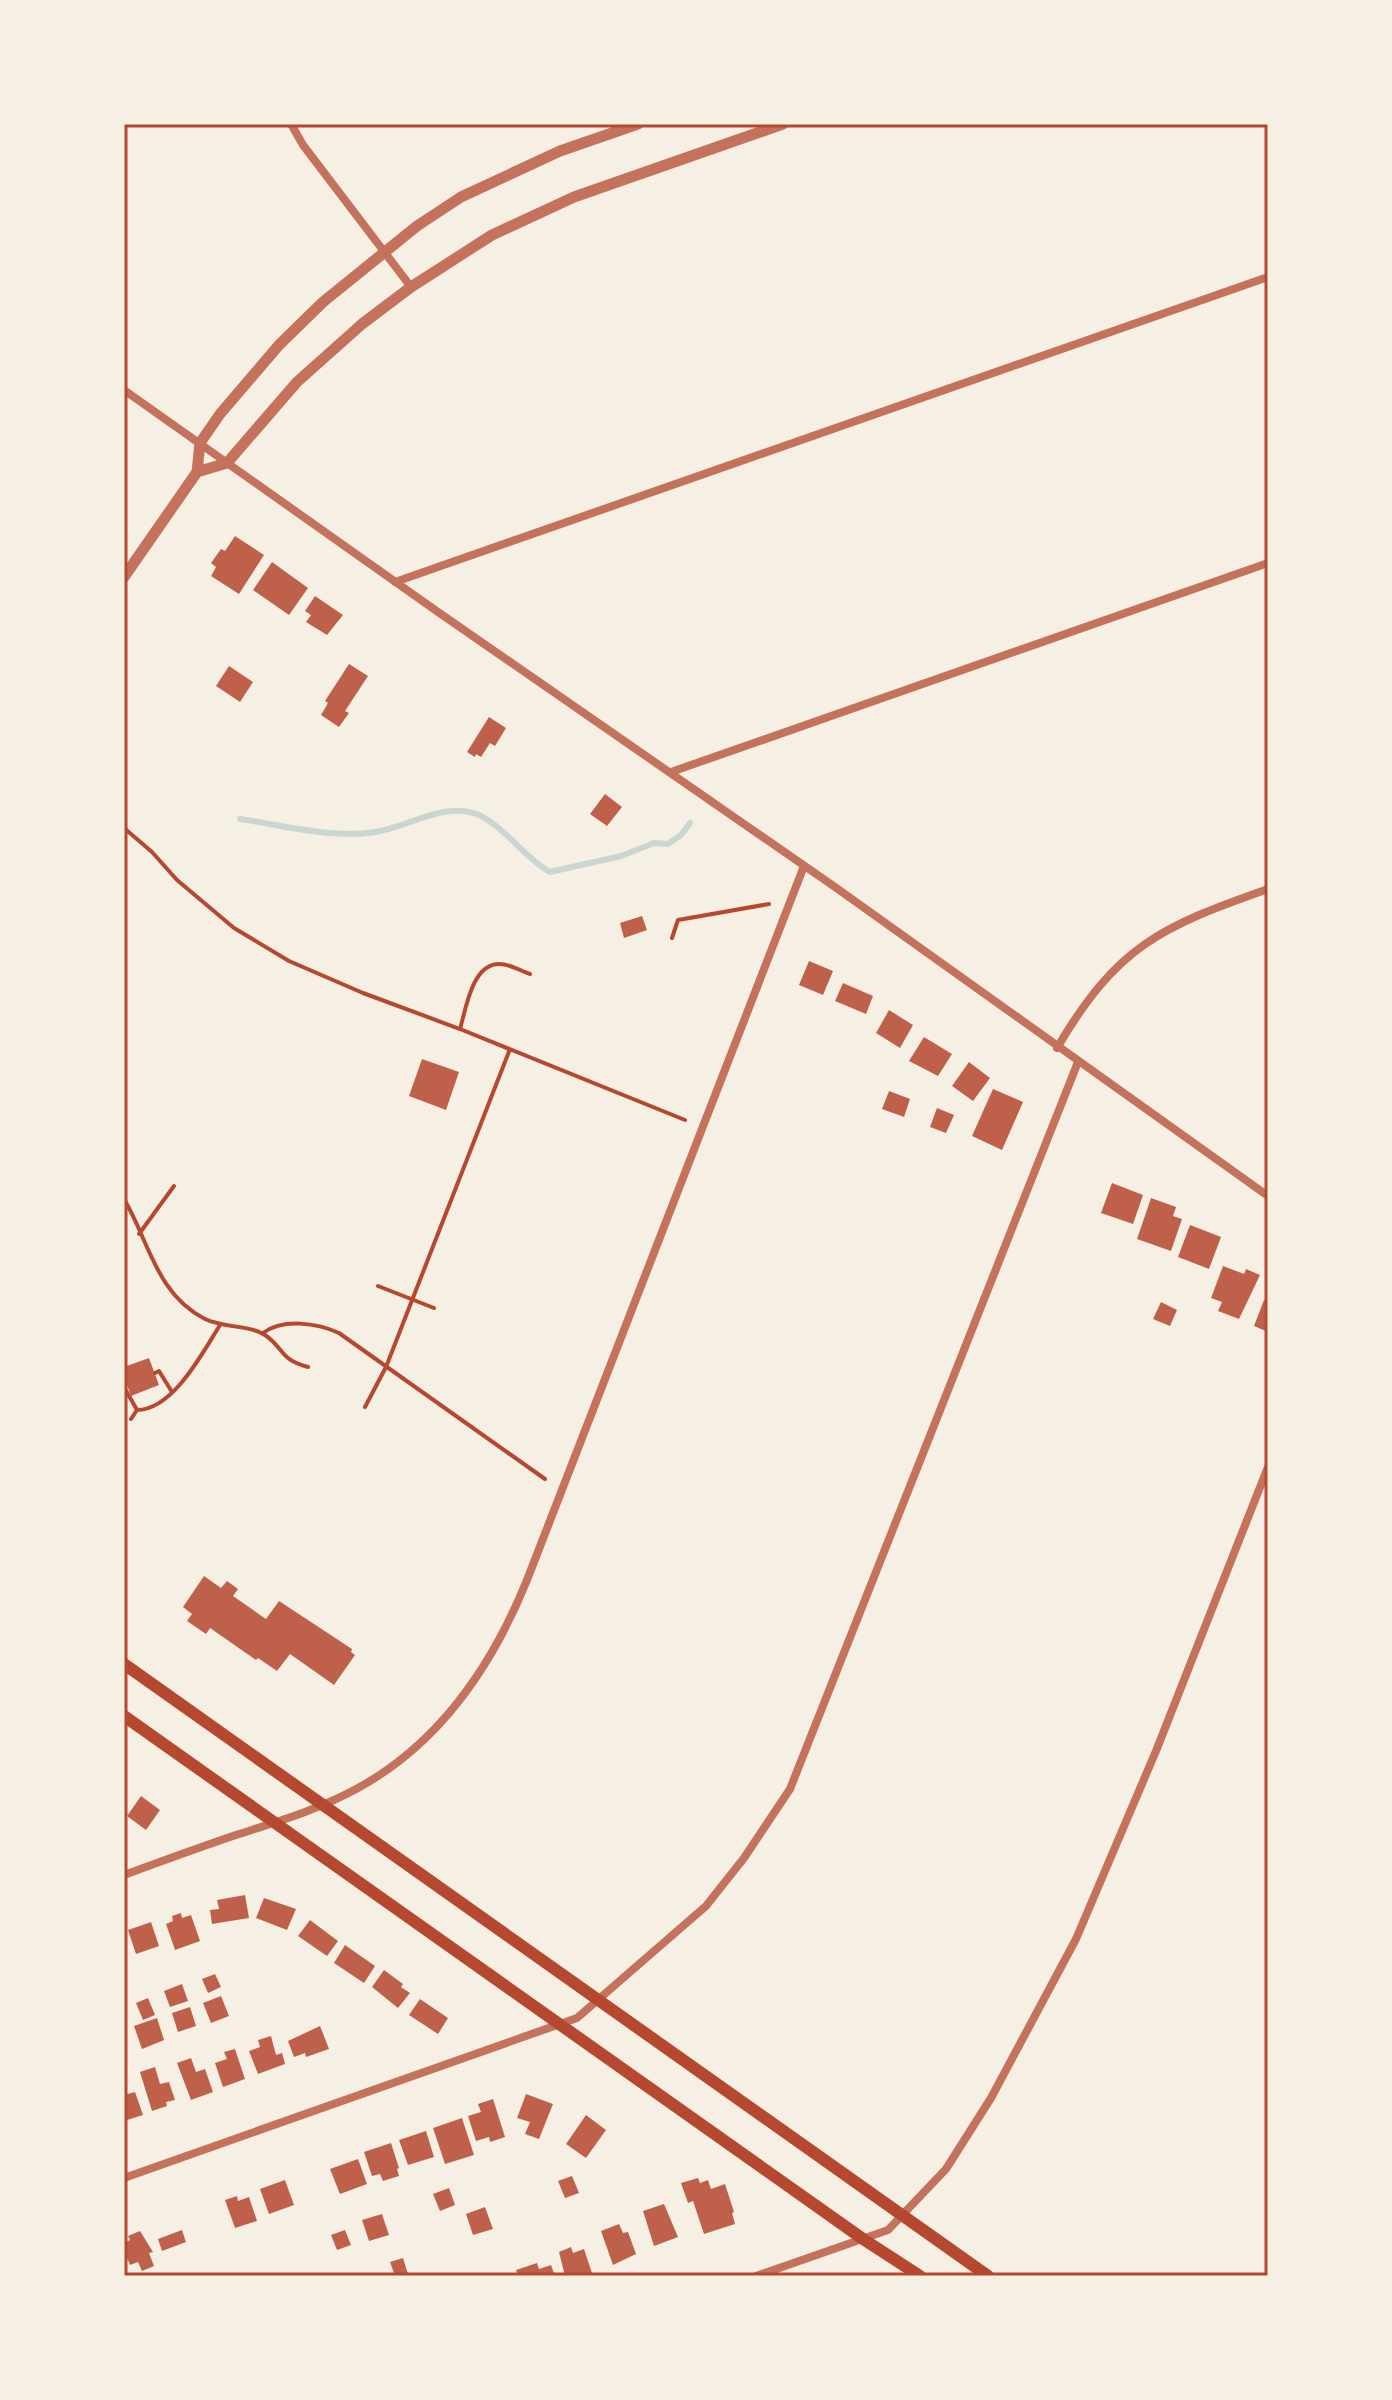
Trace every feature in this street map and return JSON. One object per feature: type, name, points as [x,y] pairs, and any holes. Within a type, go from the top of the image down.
[{"type":"main road","points":[[124,1664],[988,2276]]},
{"type":"main road","points":[[124,1716],[863,2239],[920,2276]]},
{"type":"street","points":[[291,124],[303,145],[411,287]]},
{"type":"street","points":[[124,577],[197,472],[200,443],[232,398],[323,302],[383,252],[461,197],[560,151],[638,124]]},
{"type":"street","points":[[197,472],[227,463],[297,382],[362,324],[411,287],[492,235],[574,197],[783,124]]},
{"type":"street","points":[[395,582],[1268,277]]},
{"type":"street","points":[[124,390],[671,772],[1268,1196]]},
{"type":"street","points":[[671,772],[1268,563]]},
{"type":"street","points":[[124,1875],[323,1805],[374,1778],[435,1729],[474,1682],[516,1609],[804,866]]},
{"type":"street","points":[[1057,1048],[1084,1003],[1105,977],[1133,951],[1161,932],[1198,914],[1268,889]]},
{"type":"street","points":[[124,2178],[577,2018],[706,1906],[744,1858],[790,1789],[1078,1062]]},
{"type":"street","points":[[756,2276],[888,2230],[946,2169],[991,2098],[1076,1939],[1156,1751],[1268,1467]]},
{"type":"path","points":[[124,828],[203,903],[260,945],[328,979],[685,1120]]},
{"type":"path","points":[[672,938],[678,920],[769,904]]},
{"type":"path","points":[[460,1029],[478,976],[485,968],[502,964],[530,974]]},
{"type":"path","points":[[365,1407],[386,1367],[414,1299],[510,1049]]},
{"type":"path","points":[[139,1234],[174,1186]]},
{"type":"path","points":[[124,1199],[151,1260],[178,1299],[203,1318],[220,1325],[263,1333],[283,1356],[308,1367]]},
{"type":"path","points":[[378,1286],[434,1308]]},
{"type":"path","points":[[263,1333],[270,1328],[296,1324],[327,1328],[339,1333],[545,1479]]},
{"type":"path","points":[[131,1419],[137,1410],[156,1406],[172,1392],[189,1373],[220,1325]]},
{"type":"path","points":[[155,1373],[159,1371],[172,1392]]},
{"type":"path","points":[[125,1387],[137,1410]]},
{"type":"building","points":[[235,536],[264,555],[239,594],[211,576],[216,567],[211,563],[221,549],[225,551]]},
{"type":"building","points":[[272,562],[308,588],[289,615],[253,590]]},
{"type":"building","points":[[315,596],[343,615],[327,635],[306,622],[311,615],[305,611]]},
{"type":"building","points":[[349,664],[368,676],[345,711],[349,713],[339,727],[321,715],[328,703],[325,701]]},
{"type":"building","points":[[229,666],[253,682],[240,702],[216,686]]},
{"type":"building","points":[[489,717],[506,728],[495,746],[490,743],[481,757],[476,754],[475,757],[467,752]]},
{"type":"building","points":[[605,794],[622,807],[607,826],[590,814]]},
{"type":"building","points":[[642,916],[647,930],[624,938],[620,923]]},
{"type":"building","points":[[809,961],[833,971],[823,995],[799,985]]},
{"type":"building","points":[[843,983],[873,996],[866,1014],[835,1001]]},
{"type":"building","points":[[889,1010],[913,1025],[900,1048],[876,1033]]},
{"type":"building","points":[[924,1037],[952,1054],[938,1076],[909,1061]]},
{"type":"building","points":[[422,1059],[459,1072],[446,1110],[409,1096]]},
{"type":"building","points":[[969,1062],[990,1078],[973,1101],[952,1086]]},
{"type":"building","points":[[993,1089],[1023,1102],[1002,1150],[972,1136]]},
{"type":"building","points":[[889,1091],[910,1099],[904,1117],[882,1109]]},
{"type":"building","points":[[937,1108],[954,1115],[946,1133],[930,1127]]},
{"type":"building","points":[[1112,1183],[1143,1195],[1133,1224],[1101,1213]]},
{"type":"building","points":[[1151,1198],[1176,1207],[1173,1216],[1182,1219],[1171,1251],[1137,1239]]},
{"type":"building","points":[[1190,1225],[1221,1237],[1209,1269],[1178,1257]]},
{"type":"building","points":[[1223,1266],[1244,1274],[1246,1269],[1260,1275],[1239,1319],[1218,1311],[1222,1302],[1211,1298]]},
{"type":"building","points":[[1264,1300],[1268,1302],[1268,1332],[1254,1326]]},
{"type":"building","points":[[1161,1302],[1177,1310],[1170,1326],[1153,1319]]},
{"type":"building","points":[[149,1358],[159,1385],[131,1396],[124,1367]]},
{"type":"building","points":[[204,1576],[221,1588],[227,1581],[238,1589],[233,1596],[266,1619],[279,1601],[352,1649],[355,1655],[334,1685],[290,1654],[277,1671],[210,1628],[206,1634],[187,1621],[192,1614],[183,1607]]},
{"type":"building","points":[[141,1796],[160,1810],[146,1830],[127,1816]]},
{"type":"building","points":[[245,1895],[249,1918],[212,1924],[210,1910],[219,1909],[217,1900]]},
{"type":"building","points":[[264,1898],[296,1909],[287,1930],[256,1918]]},
{"type":"building","points":[[181,1913],[182,1918],[191,1915],[200,1941],[175,1950],[166,1924],[173,1921],[172,1916]]},
{"type":"building","points":[[310,1920],[338,1941],[327,1956],[298,1936]]},
{"type":"building","points":[[151,1922],[159,1946],[136,1954],[128,1930]]},
{"type":"building","points":[[345,1945],[375,1966],[364,1983],[334,1963]]},
{"type":"building","points":[[384,1970],[410,1993],[398,2008],[372,1987]]},
{"type":"building","points":[[215,1974],[221,1987],[208,1993],[202,1979]]},
{"type":"building","points":[[182,1984],[188,2001],[170,2007],[164,1991]]},
{"type":"building","points":[[221,1996],[229,2016],[211,2023],[203,2003]]},
{"type":"building","points":[[148,1998],[155,2015],[143,2020],[136,2003]]},
{"type":"building","points":[[420,1999],[448,2018],[438,2034],[409,2015]]},
{"type":"building","points":[[190,2007],[196,2026],[178,2032],[172,2013]]},
{"type":"building","points":[[157,2018],[164,2040],[142,2049],[134,2026]]},
{"type":"building","points":[[320,2026],[329,2049],[306,2057],[305,2053],[294,2057],[288,2041]]},
{"type":"building","points":[[271,2036],[276,2055],[282,2053],[285,2064],[258,2074],[249,2051],[260,2047],[258,2040]]},
{"type":"building","points":[[235,2049],[245,2079],[223,2087],[215,2063],[227,2059],[224,2052]]},
{"type":"building","points":[[191,2058],[196,2072],[205,2069],[213,2092],[191,2100],[177,2063]]},
{"type":"building","points":[[155,2067],[160,2084],[169,2082],[175,2100],[152,2111],[140,2072]]},
{"type":"building","points":[[135,2092],[143,2115],[124,2121],[124,2095]]},
{"type":"building","points":[[526,2094],[553,2104],[539,2139],[525,2134],[530,2122],[517,2118]]},
{"type":"building","points":[[493,2099],[505,2137],[490,2142],[489,2137],[476,2141],[468,2116],[481,2112],[478,2104]]},
{"type":"building","points":[[586,2115],[606,2130],[586,2158],[566,2144]]},
{"type":"building","points":[[462,2118],[474,2155],[445,2164],[433,2128]]},
{"type":"building","points":[[426,2131],[434,2157],[408,2165],[399,2140]]},
{"type":"building","points":[[391,2143],[399,2176],[383,2181],[380,2174],[372,2176],[364,2152]]},
{"type":"building","points":[[358,2159],[367,2184],[340,2194],[330,2169]]},
{"type":"building","points":[[572,2176],[579,2193],[565,2198],[558,2181]]},
{"type":"building","points":[[698,2178],[700,2183],[708,2180],[711,2189],[725,2184],[735,2224],[704,2234],[693,2201],[688,2203],[681,2183]]},
{"type":"building","points":[[285,2180],[294,2205],[269,2214],[260,2189]]},
{"type":"building","points":[[449,2188],[455,2205],[440,2211],[433,2194]]},
{"type":"building","points":[[237,2196],[238,2201],[249,2197],[257,2221],[235,2228],[225,2200]]},
{"type":"building","points":[[664,2204],[678,2237],[654,2246],[643,2211]]},
{"type":"building","points":[[485,2207],[493,2229],[473,2235],[466,2214]]},
{"type":"building","points":[[382,2214],[389,2235],[369,2241],[362,2220]]},
{"type":"building","points":[[619,2224],[623,2233],[628,2232],[636,2254],[613,2265],[601,2231]]},
{"type":"building","points":[[182,2230],[186,2242],[162,2251],[158,2239]]},
{"type":"building","points":[[345,2230],[351,2245],[337,2250],[331,2235]]},
{"type":"building","points":[[140,2231],[153,2252],[149,2253],[154,2266],[142,2271],[138,2262],[130,2265],[124,2251],[124,2243],[130,2240],[128,2236]]},
{"type":"building","points":[[571,2247],[573,2253],[584,2249],[593,2276],[565,2276],[559,2252]]},
{"type":"building","points":[[403,2258],[408,2274],[395,2276],[390,2262]]},
{"type":"building","points":[[537,2263],[539,2269],[551,2265],[555,2276],[518,2276],[516,2270]]},
{"type":"waterway","points":[[240,819],[325,833],[359,834],[388,829],[443,812],[470,812],[492,822],[550,872],[621,856],[654,843],[668,844],[681,835],[690,823]]}]
